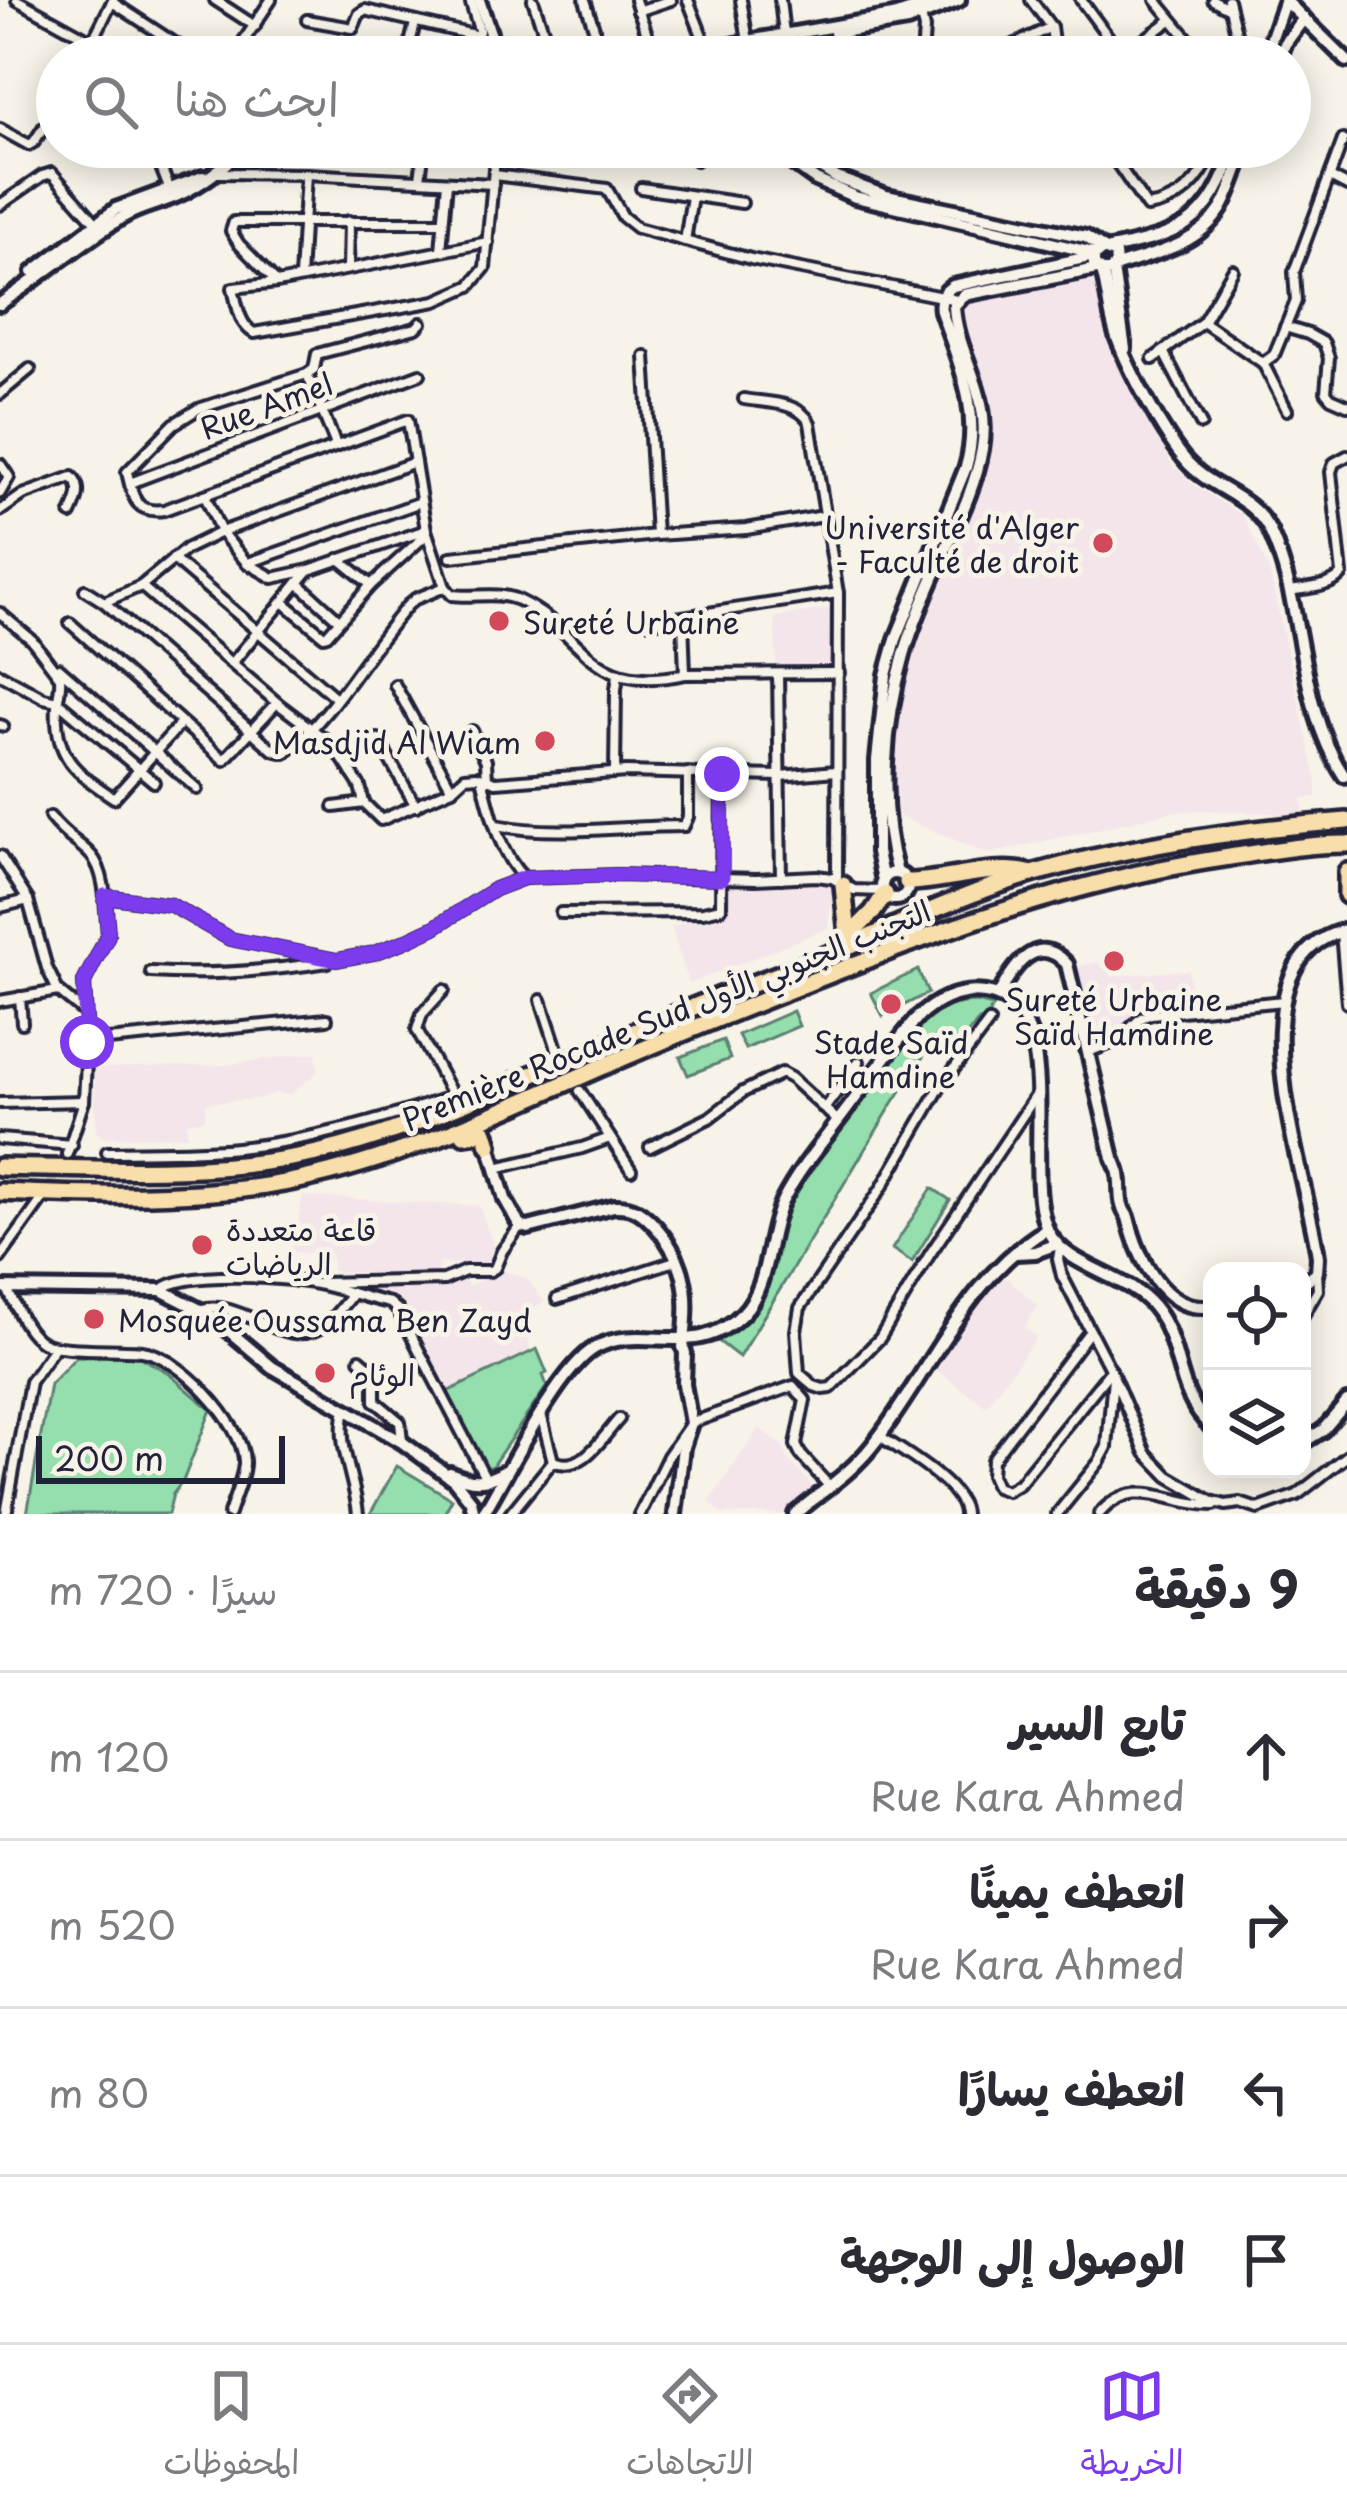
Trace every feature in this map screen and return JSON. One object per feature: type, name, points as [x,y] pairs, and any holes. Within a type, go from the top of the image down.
[{"type":"highway","name":"Première Rocade Sud التجنب الجنوبي الأول","points":[[0,1164],[165,1169],[316,1154],[558,1064],[920,914],[1031,874],[1148,845],[1347,821]]},
{"type":"highway","name":"Première Rocade Sud التجنب الجنوبي الأول","points":[[0,1192],[237,1190],[298,1180],[386,1156],[578,1085],[760,1000],[935,932],[1044,896],[1198,861],[1347,844]]},
{"type":"highway","points":[[902,878],[935,881],[1015,870],[1031,874]]},
{"type":"highway","points":[[1347,872],[1347,895]]},
{"type":"highway","points":[[840,883],[848,935]]},
{"type":"highway","points":[[832,954],[868,917],[883,887]]},
{"type":"highway","points":[[453,1096],[558,1064]]},
{"type":"highway","points":[[386,1156],[416,1154],[481,1130],[489,1145]]},
{"type":"highway","points":[[224,1165],[232,1148]]},
{"type":"street","points":[[17,0],[83,36]]},
{"type":"street","points":[[215,0],[256,26]]},
{"type":"street","points":[[249,36],[271,0]]},
{"type":"street","points":[[308,20],[353,28],[358,14],[365,10],[478,36],[474,0]]},
{"type":"street","points":[[474,0],[489,36]]},
{"type":"street","points":[[533,0],[545,36]]},
{"type":"street","points":[[584,0],[596,36]]},
{"type":"street","points":[[647,36],[636,5],[671,0]]},
{"type":"street","points":[[688,0],[701,36]]},
{"type":"street","points":[[741,0],[747,36]]},
{"type":"street","points":[[780,0],[786,36]]},
{"type":"street","points":[[890,0],[893,20]]},
{"type":"street","points":[[797,36],[893,20],[944,0]]},
{"type":"street","points":[[792,36],[921,16],[959,0]]},
{"type":"street","points":[[1031,0],[1052,36]]},
{"type":"street","points":[[1081,0],[1107,36]]},
{"type":"street","points":[[1156,0],[1185,36]]},
{"type":"street","points":[[1215,0],[1229,5],[1237,36]]},
{"type":"street","points":[[1272,36],[1285,0],[1344,54]]},
{"type":"street","points":[[95,36],[112,1],[164,36]]},
{"type":"street","points":[[921,16],[924,36]]},
{"type":"street","points":[[1291,36],[1304,18]]},
{"type":"street","points":[[1150,36],[1171,20]]},
{"type":"street","points":[[412,36],[415,23]]},
{"type":"street","points":[[1032,36],[1051,27]]},
{"type":"street","points":[[842,32],[843,36]]},
{"type":"street","points":[[0,129],[24,145],[36,139]]},
{"type":"street","points":[[1263,363],[1274,355],[1296,301],[1294,272],[1343,140]]},
{"type":"street","points":[[162,168],[170,188]]},
{"type":"street","points":[[0,300],[130,212],[173,198],[223,168]]},
{"type":"street","points":[[420,179],[421,168]]},
{"type":"street","points":[[488,242],[232,288],[242,320],[254,333],[436,301],[470,286],[485,268],[488,242],[494,168]]},
{"type":"street","points":[[799,168],[856,197],[1104,261]]},
{"type":"street","points":[[822,168],[886,196],[1086,237],[1104,261],[1118,340],[1184,459],[1250,505],[1268,527],[1316,713],[1344,776]]},
{"type":"street","points":[[1120,168],[1147,208],[1190,188],[1204,168]]},
{"type":"street","points":[[957,300],[954,314],[982,402],[984,434],[978,466],[914,623],[895,693],[887,814],[907,891],[892,899],[883,887],[878,851],[877,760],[886,675],[966,466],[973,436],[971,406],[941,311],[943,296],[958,285],[1104,261],[1159,239],[1189,225],[1210,200],[1224,168]]},
{"type":"street","points":[[0,300],[116,209],[218,173],[493,180],[607,189],[622,217],[637,228],[751,259],[957,300],[1185,243],[1221,209],[1238,168]]},
{"type":"street","points":[[0,205],[52,173],[96,223]]},
{"type":"street","points":[[300,278],[306,174]]},
{"type":"street","points":[[1330,177],[1347,187]]},
{"type":"street","points":[[441,250],[446,182]]},
{"type":"street","points":[[641,188],[742,203]]},
{"type":"street","points":[[685,241],[692,196]]},
{"type":"street","points":[[277,283],[239,244],[231,232],[234,221],[443,222]]},
{"type":"street","points":[[348,269],[349,221]]},
{"type":"street","points":[[1153,359],[1203,322],[1233,270]]},
{"type":"street","points":[[1203,322],[1263,363],[1287,410]]},
{"type":"street","points":[[421,323],[316,353],[314,370],[307,374],[185,416],[127,472],[139,506],[148,512],[164,510],[408,420],[426,532],[448,593],[516,599],[618,675],[839,673]]},
{"type":"street","points":[[1285,327],[1324,343],[1329,358],[1327,394],[1347,405]]},
{"type":"street","points":[[1164,353],[1201,424]]},
{"type":"street","points":[[645,356],[656,535]]},
{"type":"street","points":[[0,394],[30,369]]},
{"type":"street","points":[[307,374],[336,446]]},
{"type":"street","name":"Rue Amel","points":[[130,483],[420,374]]},
{"type":"street","points":[[744,399],[806,414],[838,593],[840,883]]},
{"type":"street","points":[[1288,591],[1328,584],[1342,574],[1330,472],[1334,463],[1347,456]]},
{"type":"street","points":[[104,602],[141,586],[173,559],[221,532],[416,462]]},
{"type":"street","points":[[0,464],[9,477],[0,493]]},
{"type":"street","points":[[0,511],[23,495],[72,477],[79,490],[71,514]]},
{"type":"street","points":[[205,496],[221,532],[247,563],[274,578],[426,532]]},
{"type":"street","points":[[247,563],[421,502]]},
{"type":"street","points":[[451,557],[746,529],[824,516]]},
{"type":"street","points":[[283,602],[324,636],[426,532]]},
{"type":"street","points":[[338,558],[371,585]]},
{"type":"street","points":[[173,559],[336,698]]},
{"type":"street","points":[[233,662],[309,570]]},
{"type":"street","points":[[298,583],[339,620]]},
{"type":"street","points":[[141,586],[334,746],[360,786],[364,803],[381,820],[452,789],[465,777],[517,781],[615,772],[780,776],[836,771]]},
{"type":"street","points":[[85,590],[273,750],[285,753],[336,698],[408,605],[445,587]]},
{"type":"street","points":[[650,622],[838,593]]},
{"type":"street","points":[[0,613],[32,640],[60,677],[58,734],[65,758],[82,777],[114,798],[182,723]]},
{"type":"street","points":[[683,617],[685,674]]},
{"type":"street","points":[[70,623],[224,760],[277,703]]},
{"type":"street","points":[[45,655],[197,789]]},
{"type":"street","points":[[0,674],[57,701],[154,782]]},
{"type":"street","points":[[778,674],[781,878]]},
{"type":"street","points":[[615,772],[618,675]]},
{"type":"street","points":[[394,685],[452,789]]},
{"type":"street","points":[[472,730],[486,761],[487,780],[483,782],[496,825],[513,865],[524,878]]},
{"type":"street","points":[[378,739],[416,806]]},
{"type":"street","points":[[496,825],[521,830],[684,826],[688,773]]},
{"type":"street","points":[[561,913],[715,911],[722,907],[722,774]]},
{"type":"street","points":[[334,807],[364,803]]},
{"type":"street","points":[[0,1139],[69,1149],[84,1101],[84,982],[108,935],[105,896],[92,853],[50,818]]},
{"type":"street","points":[[0,856],[28,900],[58,992],[86,1013]]},
{"type":"street","points":[[151,972],[254,972],[374,953],[435,927],[495,889],[524,878],[826,877],[866,891],[883,887],[890,874],[902,878]]},
{"type":"street","points":[[105,896],[171,905],[230,939],[337,960]]},
{"type":"street","points":[[0,907],[28,900]]},
{"type":"street","points":[[1311,1302],[1318,1290],[1316,1243],[1301,1183],[1279,1022],[1303,955],[1325,937],[1344,930],[1347,1004]]},
{"type":"street","points":[[998,996],[1022,959],[1040,951],[1063,958],[1070,970],[1119,1173],[1124,1212],[1140,1257],[1176,1300],[1203,1306]]},
{"type":"street","points":[[107,1152],[232,1148],[339,1130],[453,1096],[417,1030],[422,1014],[444,990]]},
{"type":"street","points":[[0,1001],[58,992]]},
{"type":"street","points":[[478,1514],[579,1359],[603,1344],[622,1340],[684,1340],[724,1330],[754,1300],[780,1208],[802,1171],[904,1033],[928,1008],[959,993],[998,996],[1018,1012],[1031,1034],[1038,1093],[1039,1192],[1047,1228],[1059,1246],[1135,1289],[1154,1307],[1189,1400],[1203,1417]]},
{"type":"street","points":[[20,997],[22,1023]]},
{"type":"street","points":[[541,1000],[558,1064]]},
{"type":"street","points":[[1088,1052],[1117,1041],[1151,1014],[1284,1001]]},
{"type":"street","points":[[87,1042],[327,1019]]},
{"type":"street","points":[[989,1022],[939,1089],[880,1189],[800,1308],[796,1354],[804,1379],[820,1389],[830,1388],[880,1338],[1038,1093]]},
{"type":"street","points":[[824,1108],[859,1062]]},
{"type":"street","points":[[650,1147],[709,1118],[743,1092],[779,1074],[791,1078],[838,1121]]},
{"type":"street","points":[[578,1085],[631,1170]]},
{"type":"street","points":[[0,1102],[84,1101]]},
{"type":"street","points":[[496,1168],[610,1138]]},
{"type":"street","points":[[489,1145],[505,1199],[520,1226]]},
{"type":"street","points":[[0,1258],[41,1201]]},
{"type":"street","points":[[520,1226],[540,1226],[628,1205],[670,1244],[688,1306],[684,1384],[692,1423],[683,1447],[675,1514]]},
{"type":"street","points":[[161,1290],[182,1280],[229,1277],[314,1283],[445,1280],[465,1271],[495,1268],[520,1226]]},
{"type":"street","points":[[795,1514],[865,1454],[969,1303],[994,1272],[1047,1228]]},
{"type":"street","points":[[1016,1253],[1059,1246]]},
{"type":"street","points":[[1059,1246],[1062,1276],[1151,1462],[1211,1501],[1226,1505]]},
{"type":"street","points":[[557,1299],[678,1260]]},
{"type":"street","points":[[1311,1277],[1317,1272]]},
{"type":"street","points":[[314,1283],[390,1303],[398,1310],[475,1484],[478,1514]]},
{"type":"street","points":[[3,1288],[161,1290],[201,1310],[272,1367],[436,1466],[475,1484]]},
{"type":"street","points":[[3,1288],[32,1334],[54,1348],[158,1353],[224,1412],[244,1461],[229,1514]]},
{"type":"street","points":[[201,1310],[223,1307],[275,1330],[309,1330],[326,1324],[352,1294]]},
{"type":"street","points":[[1090,1330],[992,1460],[996,1486],[1006,1491],[1019,1484],[1112,1373]]},
{"type":"street","points":[[6,1514],[30,1382],[54,1348]]},
{"type":"street","points":[[360,1359],[375,1372],[375,1401],[400,1422],[402,1442]]},
{"type":"street","points":[[1057,1514],[1108,1447],[1112,1373]]},
{"type":"street","points":[[640,1514],[657,1473],[692,1423],[793,1386],[805,1400],[795,1439],[798,1450],[830,1487]]},
{"type":"street","points":[[1311,1437],[1347,1402]]},
{"type":"street","points":[[346,1410],[342,1443],[358,1514]]},
{"type":"street","points":[[541,1414],[553,1461],[561,1466],[584,1458],[619,1419]]},
{"type":"street","points":[[880,1435],[951,1489],[962,1501],[964,1514]]},
{"type":"street","points":[[1099,1514],[1129,1493],[1149,1493],[1198,1506],[1240,1503],[1258,1509],[1309,1488],[1347,1456]]},
{"type":"street","points":[[510,1514],[553,1461]]},
{"type":"street","points":[[475,1484],[510,1467]]},
{"type":"street","points":[[475,1484],[475,1498],[491,1500]]},
{"type":"shaded area","name":"Université d'Alger - Faculté de droit","points":[[1095,281],[1126,377],[1172,465],[1243,516],[1269,570],[1317,797],[1302,799],[1303,815],[1172,812],[988,854],[898,816],[895,782],[895,712],[912,640],[990,443],[987,398],[960,307],[965,300]]},
{"type":"shaded area","points":[[835,607],[837,673],[776,676],[775,617]]},
{"type":"shaded area","points":[[726,883],[833,884],[828,928],[689,984],[671,927],[697,916],[705,922],[727,913]]},
{"type":"shaded area","points":[[1097,962],[1112,976],[1189,970],[1192,1006],[1154,1011],[1115,1039],[1090,1046],[1072,968]]},
{"type":"shaded area","points":[[316,1052],[318,1072],[289,1095],[206,1103],[205,1119],[187,1122],[187,1136],[101,1137],[96,1131],[94,1068],[225,1065]]},
{"type":"shaded area","points":[[303,1196],[479,1206],[497,1256],[493,1265],[439,1263],[437,1277],[332,1271],[332,1254],[291,1252]]},
{"type":"shaded area","points":[[502,1270],[526,1278],[544,1301],[522,1317],[531,1350],[445,1393],[397,1298],[339,1285],[450,1283],[462,1275],[468,1286]]},
{"type":"shaded area","points":[[1006,1277],[1038,1306],[1024,1327],[1037,1337],[986,1406],[935,1369],[991,1289]]},
{"type":"shaded area","points":[[759,1428],[783,1446],[787,1458],[818,1492],[791,1514],[723,1514],[709,1502]]},
{"type":"green space","name":"Stade Saïd Hamdine","points":[[918,970],[928,993],[883,1016],[871,993]]},
{"type":"green space","points":[[976,1002],[993,1006],[986,1019],[959,1043],[938,1034],[739,1357],[717,1340],[736,1330],[758,1303],[783,1216],[819,1156],[920,1025],[943,1009]]},
{"type":"green space","points":[[793,1011],[799,1026],[745,1049],[738,1035]]},
{"type":"green space","points":[[723,1040],[730,1059],[688,1075],[680,1057]]},
{"type":"green space","points":[[932,1188],[950,1200],[912,1262],[892,1249]]},
{"type":"green space","points":[[537,1349],[547,1386],[485,1470],[445,1393]]},
{"type":"green space","points":[[138,1356],[167,1372],[211,1410],[168,1514],[27,1514],[50,1384],[76,1357]]},
{"type":"green space","points":[[397,1466],[452,1499],[444,1514],[370,1514]]},
{"type":"tunnel","points":[[45,1194],[67,1154]]},
{"type":"place","name":"Université d'Alger - Faculté de droit","points":[[1103,543]]},
{"type":"place","name":"Sureté Urbaine","points":[[499,621]]},
{"type":"place","name":"Masdjid Al Wiam","points":[[545,741]]},
{"type":"place","name":"Sureté Urbaine Saïd Hamdine","points":[[1114,961]]},
{"type":"place","name":"Stade Saïd Hamdine","points":[[891,1004]]},
{"type":"place","name":"قاعة متعددة الرياضات","points":[[202,1245]]},
{"type":"place","name":"Mosquée Oussama Ben Zayd","points":[[94,1319]]},
{"type":"place","name":"الوئام","points":[[325,1373]]},
{"type":"route","points":[[87,1042],[84,982],[108,935],[105,896],[171,905],[230,939],[337,960],[355,958],[435,927],[495,889],[524,878],[722,878],[722,774]]}]
